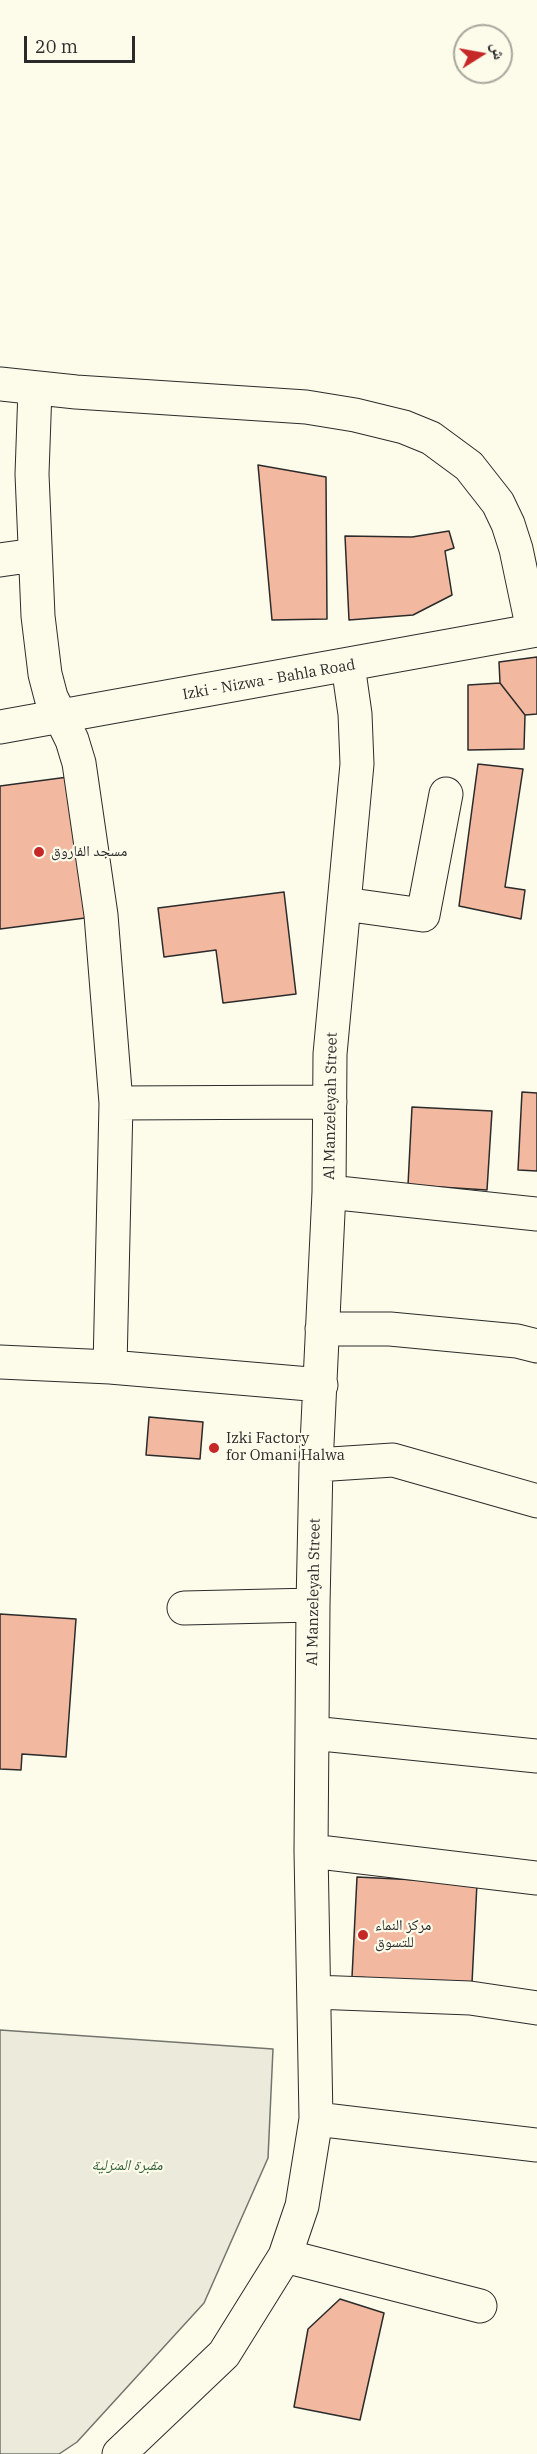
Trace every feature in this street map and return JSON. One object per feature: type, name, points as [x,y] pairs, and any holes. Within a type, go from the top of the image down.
[{"type":"street","points":[[0,384],[35,389],[306,407],[355,415],[404,427],[431,438],[469,466],[498,503],[516,549],[535,630]]},
{"type":"street","points":[[35,389],[32,474],[38,616],[45,674],[51,697],[76,751],[101,915],[116,1103],[110,1367]]},
{"type":"street","points":[[0,560],[35,555]]},
{"type":"street","name":"Izki - Nizwa - Bahla Road","points":[[0,727],[60,718],[535,630]]},
{"type":"street","name":"Al Manzeleyah Street","points":[[137,2449],[224,2354],[285,2256],[302,2206],[316,2119],[311,1851],[316,1465],[329,1192],[330,1054],[357,764],[355,714],[348,665]]},
{"type":"street","points":[[344,904],[423,915],[446,794]]},
{"type":"street","points":[[116,1103],[330,1101]]},
{"type":"street","points":[[329,1192],[537,1214]]},
{"type":"street","points":[[322,1329],[390,1329],[517,1341],[537,1346]]},
{"type":"street","points":[[0,1362],[110,1367],[321,1384]]},
{"type":"street","points":[[316,1465],[393,1460],[537,1501]]},
{"type":"street","points":[[184,1608],[313,1605]]},
{"type":"street","points":[[312,1734],[537,1756]]},
{"type":"street","points":[[311,1851],[537,1878]]},
{"type":"street","points":[[314,1992],[470,1998],[537,2008]]},
{"type":"street","points":[[316,2119],[537,2145]]},
{"type":"street","points":[[285,2256],[480,2306]]},
{"type":"green space","name":"مقبرة المنزلية","points":[[0,2030],[273,2049],[268,2158],[204,2303],[77,2442],[59,2454],[0,2454]]},
{"type":"building","points":[[258,465],[326,477],[327,619],[272,620]]},
{"type":"building","points":[[449,531],[454,548],[445,551],[452,595],[413,615],[349,620],[345,536],[412,537]]},
{"type":"building","points":[[537,657],[537,714],[525,715],[500,683],[499,662]]},
{"type":"building","points":[[500,683],[525,715],[524,749],[468,750],[468,685]]},
{"type":"building","points":[[478,764],[523,769],[505,887],[525,890],[521,919],[459,906]]},
{"type":"building","name":"مسجد الفاروق","points":[[68,777],[85,918],[0,929],[0,786]]},
{"type":"building","points":[[284,892],[296,994],[223,1003],[216,950],[164,957],[158,908]]},
{"type":"building","points":[[522,1092],[537,1093],[537,1171],[518,1170]]},
{"type":"building","points":[[412,1107],[492,1111],[487,1190],[408,1185]]},
{"type":"building","points":[[149,1417],[203,1422],[200,1459],[146,1455]]},
{"type":"building","points":[[0,1614],[76,1619],[66,1757],[22,1754],[21,1770],[0,1769]]},
{"type":"building","points":[[357,1877],[477,1883],[472,1983],[352,1977]]},
{"type":"building","points":[[340,2299],[384,2313],[360,2420],[294,2407],[308,2329]]},
{"type":"place","name":"مسجد الفاروق","points":[[39,852]]},
{"type":"place","name":"Izki Factory for Omani Halwa","points":[[214,1448]]},
{"type":"place","name":"مركز النماء للتسوق","points":[[363,1935]]}]
